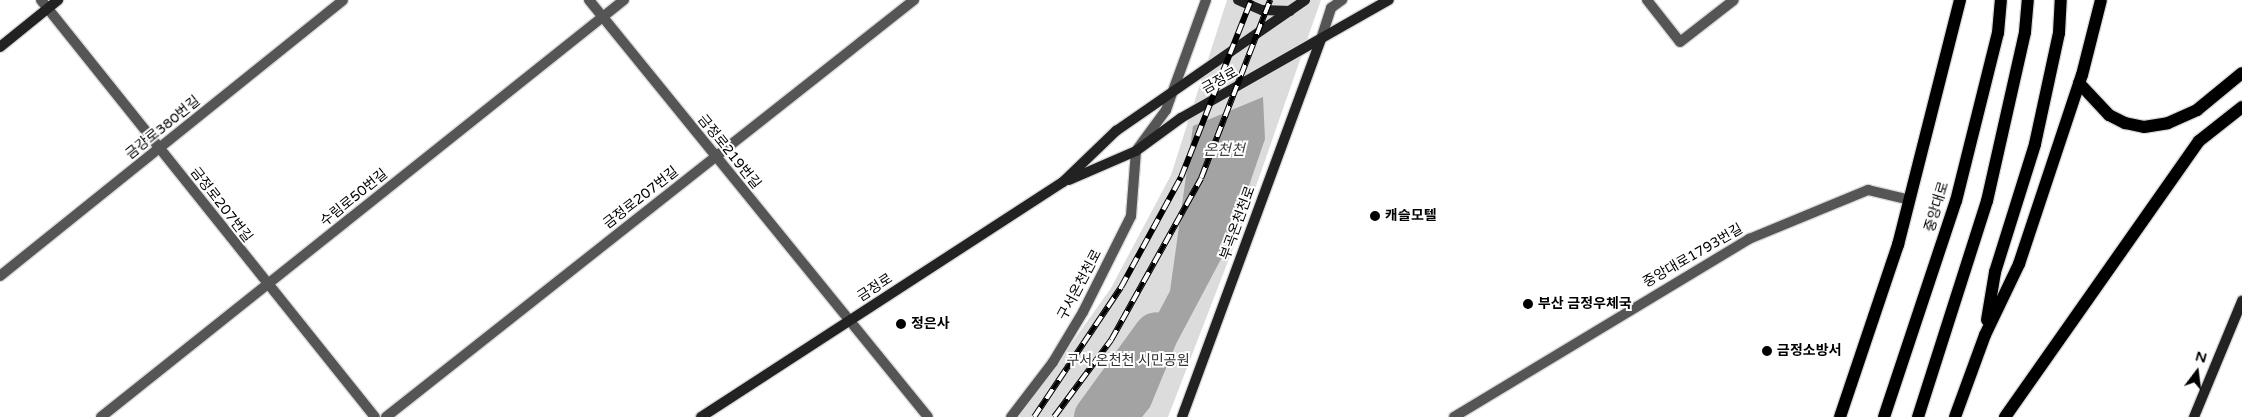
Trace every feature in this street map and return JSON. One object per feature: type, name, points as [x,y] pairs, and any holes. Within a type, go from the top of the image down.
[{"type":"main road","points":[[0,46],[44,4],[58,0]]},
{"type":"main road","points":[[1238,0],[1262,10],[1290,11]]},
{"type":"main road","name":"금정로","points":[[1064,182],[1116,131],[1305,0]]},
{"type":"main road","name":"금정로","points":[[701,417],[1064,182],[1136,151],[1181,118],[1310,47],[1389,0]]},
{"type":"main road","points":[[1840,417],[1910,200],[1960,0]]},
{"type":"main road","name":"중앙대로","points":[[1884,417],[1956,201],[1998,34],[2001,0]]},
{"type":"main road","points":[[1918,417],[1987,201],[2025,32],[2028,0]]},
{"type":"main road","points":[[1985,335],[1995,272],[2035,144],[2059,33],[2061,0]]},
{"type":"main road","points":[[1955,417],[1985,335],[2019,264],[2079,83],[2101,0]]},
{"type":"main road","name":"부곡온천천로","points":[[1182,417],[1321,39]]},
{"type":"main road","points":[[2079,83],[2109,115],[2125,123],[2144,127],[2168,123],[2197,110],[2242,72]]},
{"type":"main road","points":[[2005,417],[2199,141],[2242,106]]},
{"type":"main road","points":[[2194,417],[2242,300]]},
{"type":"street","name":"금강로380번길","points":[[0,276],[343,0]]},
{"type":"street","name":"금정로219번길","points":[[589,0],[848,322],[928,417]]},
{"type":"street","name":"수림로50번길","points":[[101,417],[624,0]]},
{"type":"street","name":"금정로207번길","points":[[386,417],[914,0]]},
{"type":"street","points":[[1136,151],[1166,110],[1206,0]]},
{"type":"street","points":[[1321,39],[1331,8],[1342,0]]},
{"type":"street","points":[[1647,0],[1680,42],[1734,0]]},
{"type":"street","name":"금정로207번길","points":[[44,4],[267,285],[375,417]]},
{"type":"street","name":"구서온천천로","points":[[1011,417],[1052,362],[1083,312],[1131,216],[1136,151]]},
{"type":"street","name":"중앙대로1793번길","points":[[1454,417],[1749,239],[1868,190],[1910,200]]},
{"type":"green space","name":"구서 온천천 시민공원","points":[[1227,0],[1321,0],[1247,212],[1168,417],[1019,417],[1111,288],[1171,175]]},
{"type":"water","name":"온천천","points":[[1263,97],[1265,139],[1229,244],[1176,344],[1150,407],[1142,417],[1103,417],[1170,291],[1193,126]]},
{"type":"waterway","name":"온천천","points":[[1096,417],[1156,334]]},
{"type":"railway","points":[[1034,417],[1121,287],[1181,177],[1251,0]]},
{"type":"railway","points":[[1054,417],[1111,340],[1201,178],[1270,0]]},
{"type":"place","name":"캐슬모텔","points":[[1375,216]]},
{"type":"place","name":"부산 금정우체국","points":[[1528,304]]},
{"type":"place","name":"정은사","points":[[901,324]]},
{"type":"place","name":"금정소방서","points":[[1767,351]]}]
